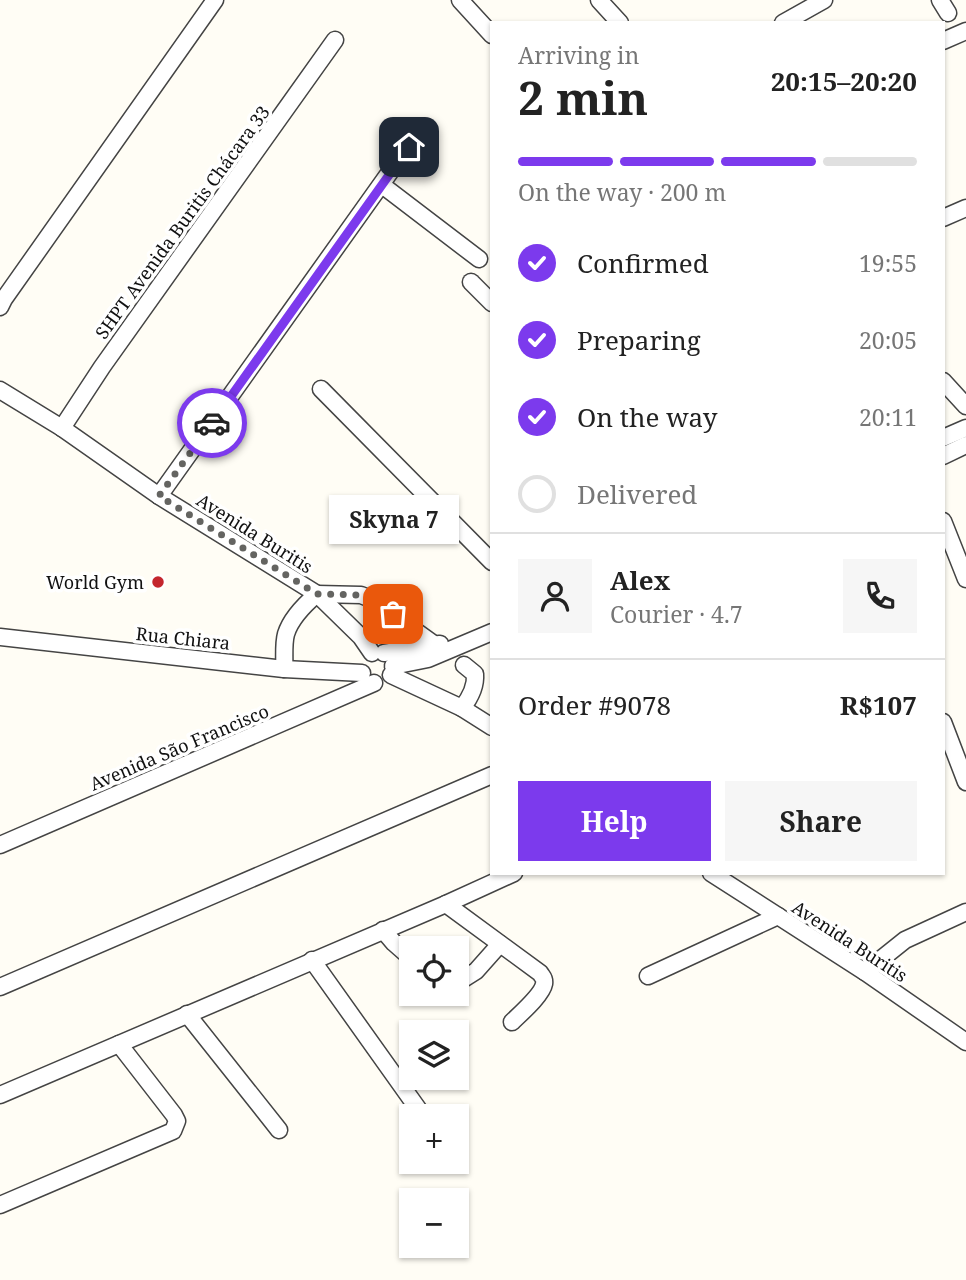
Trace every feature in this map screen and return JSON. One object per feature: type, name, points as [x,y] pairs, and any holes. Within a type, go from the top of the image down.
[{"type":"street","points":[[0,307],[215,0]]},
{"type":"street","points":[[460,0],[490,33]]},
{"type":"street","points":[[599,0],[618,21]]},
{"type":"street","points":[[787,21],[824,0]]},
{"type":"street","points":[[945,40],[966,31]]},
{"type":"street","name":"SHPT Avenida Buritis Chácara 33","points":[[62,428],[102,367],[335,40]]},
{"type":"street","points":[[159,496],[422,127]]},
{"type":"street","points":[[382,185],[479,258]]},
{"type":"street","points":[[945,217],[966,208]]},
{"type":"street","points":[[471,282],[490,301]]},
{"type":"street","points":[[945,383],[966,406]]},
{"type":"street","points":[[321,389],[490,560]]},
{"type":"street","name":"Avenida Buritis","points":[[0,390],[62,428],[159,496],[317,594],[385,662],[490,726]]},
{"type":"street","points":[[945,437],[966,428]]},
{"type":"street","points":[[945,455],[966,445]]},
{"type":"street","points":[[945,526],[966,579]]},
{"type":"street","points":[[284,669],[286,635],[304,605],[317,594],[361,595],[371,599],[435,645]]},
{"type":"street","points":[[368,678],[363,661],[428,659],[490,633]]},
{"type":"street","name":"Rua Chiara","points":[[0,637],[368,678]]},
{"type":"street","points":[[385,662],[435,645],[467,641]]},
{"type":"street","name":"Avenida São Francisco","points":[[0,845],[368,678],[384,682],[385,662]]},
{"type":"street","points":[[462,708],[471,696],[475,681],[475,674],[464,665]]},
{"type":"street","points":[[945,727],[966,782]]},
{"type":"street","points":[[0,987],[490,776]]},
{"type":"street","points":[[0,1095],[510,875]]},
{"type":"street","name":"Avenida Buritis","points":[[714,875],[865,972],[966,1042]]},
{"type":"street","points":[[446,904],[544,978],[541,992],[512,1022]]},
{"type":"street","points":[[865,972],[905,940],[966,912]]},
{"type":"street","points":[[648,976],[778,916]]},
{"type":"street","points":[[383,930],[399,947]]},
{"type":"street","points":[[469,975],[500,944]]},
{"type":"street","points":[[312,960],[415,1104]]},
{"type":"street","points":[[187,1014],[279,1130]]},
{"type":"street","points":[[0,1205],[173,1130],[177,1121],[174,1115],[119,1044]]},
{"type":"way so far","points":[[212,423],[159,496],[317,594],[361,595],[393,614]]},
{"type":"place","name":"World Gym","points":[[158,582]]},
{"type":"place","name":"Skyna 7","points":[[393,614]]},
{"type":"route","points":[[212,423],[409,147]]}]
